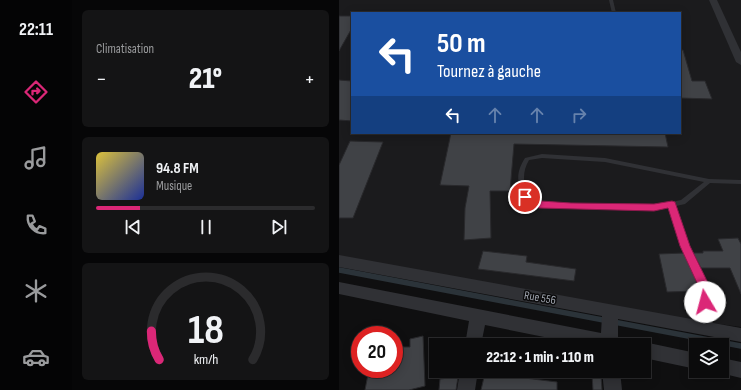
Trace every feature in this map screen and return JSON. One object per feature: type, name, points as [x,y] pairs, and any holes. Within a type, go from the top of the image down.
[{"type":"street","points":[[713,0],[741,62]]},
{"type":"street","name":"Rue 556","points":[[339,261],[611,332],[694,326],[741,335]]},
{"type":"street","points":[[339,288],[478,317],[611,332]]},
{"type":"street","points":[[474,338],[478,317]]},
{"type":"street","points":[[651,351],[689,360]]},
{"type":"street","points":[[729,367],[741,370]]},
{"type":"street","points":[[466,390],[468,378]]},
{"type":"street","points":[[612,378],[613,390]]},
{"type":"lane","points":[[611,0],[614,12]]},
{"type":"lane","points":[[709,181],[683,202],[654,208],[539,205],[525,197],[520,183],[521,168],[527,159],[542,156],[605,160],[709,181],[741,182]]},
{"type":"lane","points":[[672,204],[685,246],[704,285],[705,302],[699,311],[694,326]]},
{"type":"shaded area","points":[[339,0],[741,0],[741,327],[667,317],[339,257]]},
{"type":"building","points":[[339,16],[351,16],[351,30],[339,51]]},
{"type":"building","points":[[681,50],[683,50],[692,81],[705,81],[712,99],[681,98]]},
{"type":"building","points":[[339,80],[351,81],[351,121],[339,120]]},
{"type":"building","points":[[451,134],[665,134],[668,147],[514,144],[510,191],[490,191],[491,238],[464,240],[465,208],[469,186],[440,185]]},
{"type":"building","points":[[350,141],[383,142],[353,218],[339,218],[339,165]]},
{"type":"building","points":[[738,238],[741,244],[741,294],[730,268],[701,268],[693,253],[703,253],[703,251],[723,251],[718,239]]},
{"type":"building","points":[[483,251],[527,256],[526,262],[576,269],[574,281],[478,269]]},
{"type":"building","points":[[684,253],[695,277],[699,291],[667,292],[659,254]]},
{"type":"building","points":[[423,336],[425,386],[409,390],[365,390],[367,378],[403,378],[403,347],[410,347],[410,339]]},
{"type":"building","points":[[458,378],[456,390],[439,390],[440,379]]},
{"type":"building","points":[[484,378],[525,378],[557,382],[557,390],[481,390]]},
{"type":"building","points":[[592,378],[601,378],[602,390],[593,390]]},
{"type":"waterway","points":[[339,270],[741,346]]},
{"type":"route","points":[[525,197],[539,205],[571,207],[654,208],[672,204],[685,246],[704,285],[705,302]]}]
